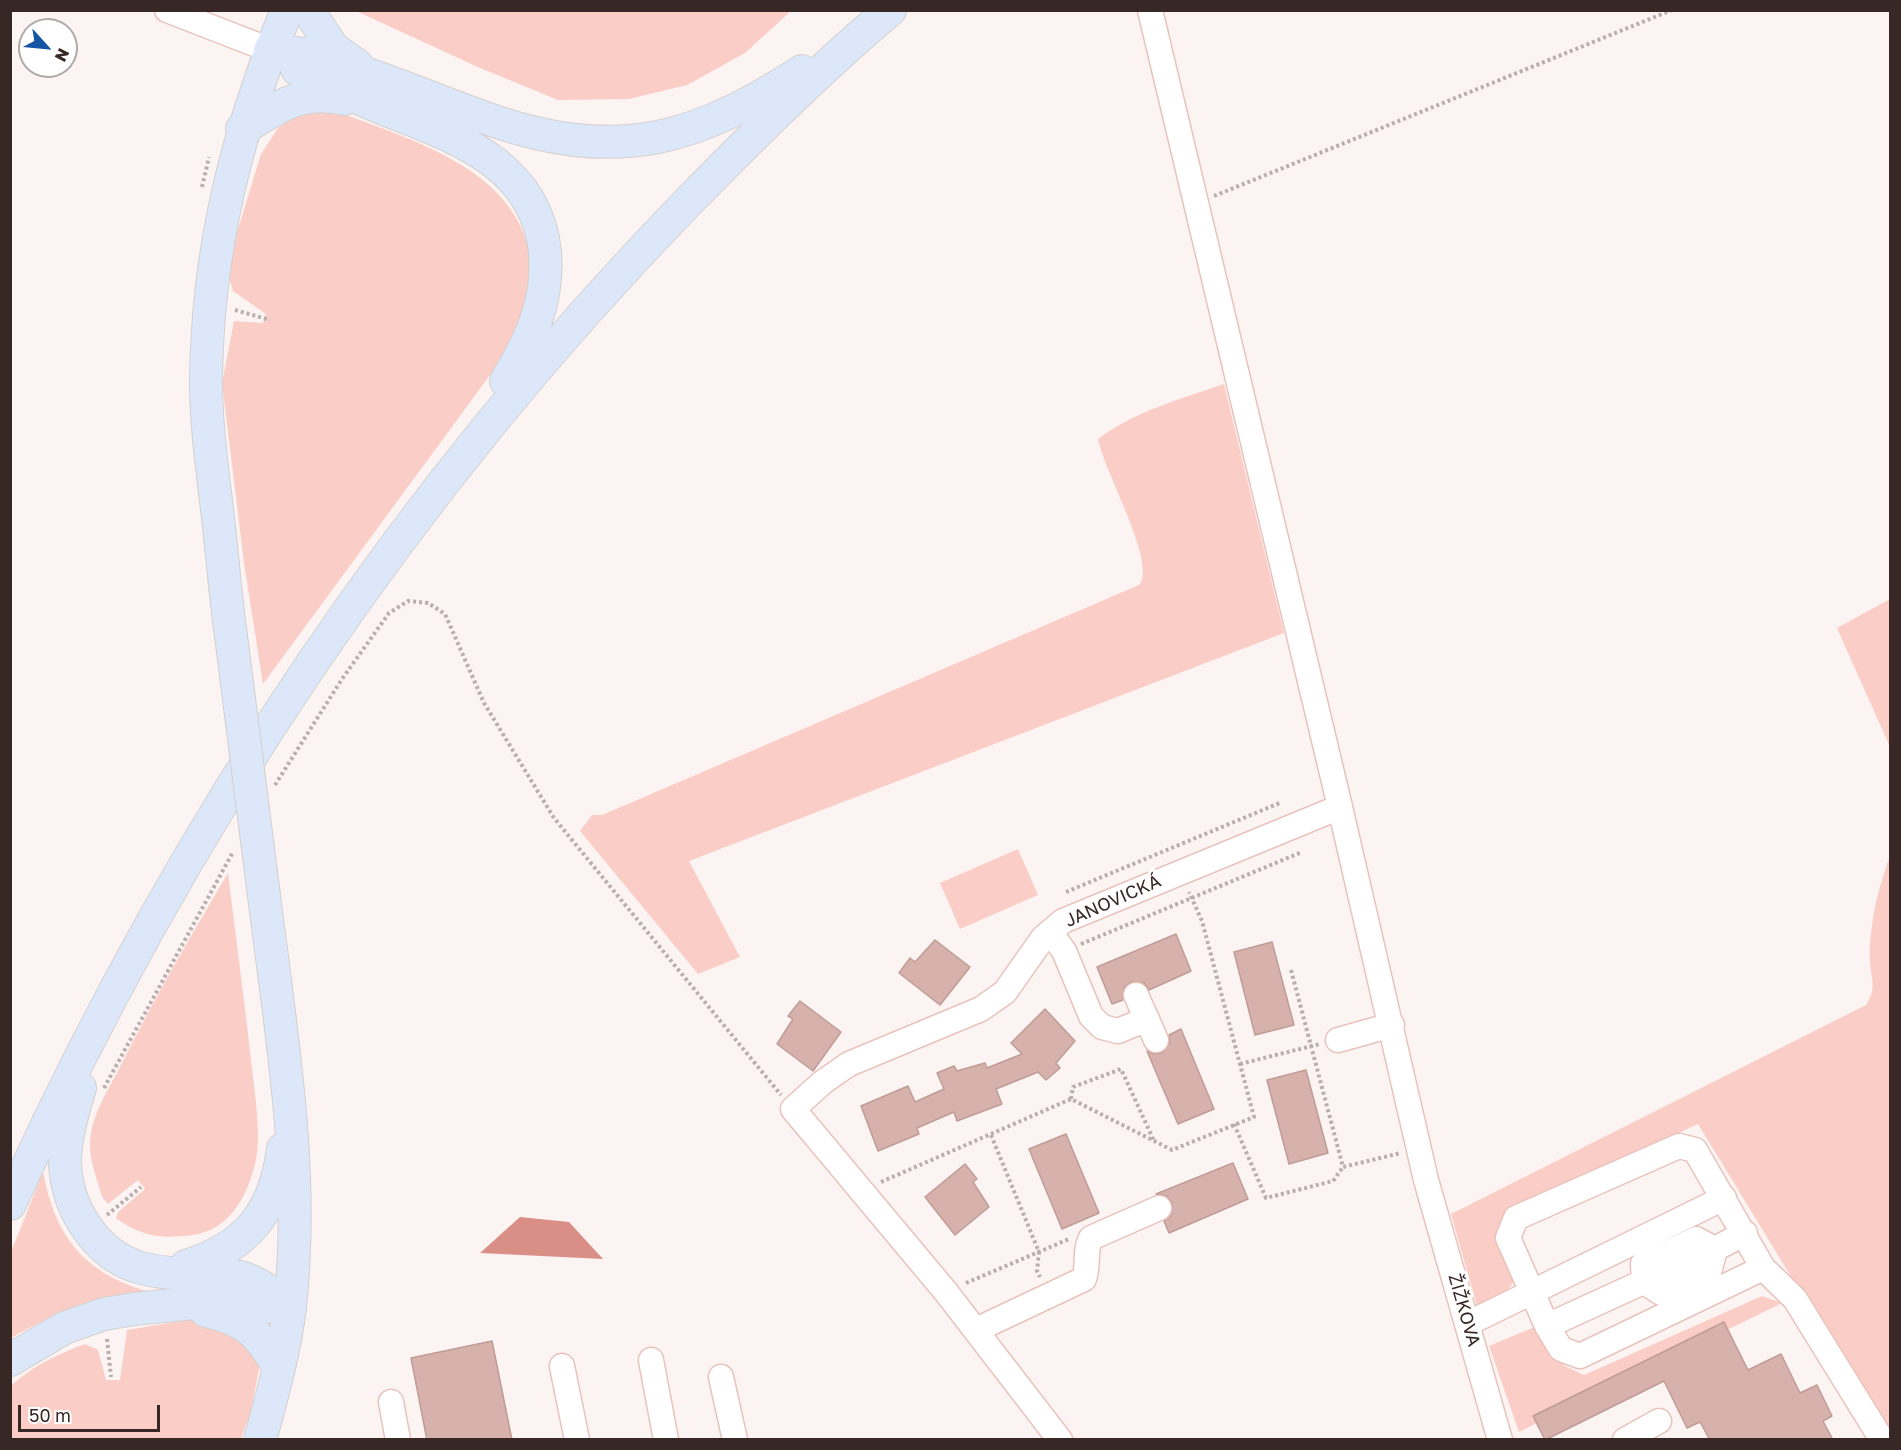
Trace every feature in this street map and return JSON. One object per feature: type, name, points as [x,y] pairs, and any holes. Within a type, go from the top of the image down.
[{"type":"main road","points":[[260,1440],[279,1368],[290,1308],[296,1224],[289,1101],[231,636],[210,445],[206,382],[217,240],[242,129],[287,10]]},
{"type":"main road","points":[[308,10],[333,48],[376,92],[458,138],[499,165],[521,188],[530,202],[543,234],[545,282],[537,322],[516,364],[436,490]]},
{"type":"main road","points":[[270,50],[298,70],[376,92],[535,135],[601,142],[657,137],[694,127],[758,99],[885,15]]},
{"type":"main road","points":[[10,1204],[109,1001],[165,896],[261,736],[362,589],[436,490],[550,351],[734,154],[885,15]]},
{"type":"main road","points":[[242,129],[287,102],[303,97],[320,94],[376,92]]},
{"type":"main road","points":[[109,1001],[77,1097],[67,1143],[68,1182],[104,1218],[116,1257],[140,1267],[168,1272],[219,1272],[246,1277],[271,1290],[290,1308]]},
{"type":"main road","points":[[168,1272],[226,1250],[254,1225],[271,1198],[277,1181],[289,1101]]},
{"type":"main road","points":[[10,1360],[47,1336],[104,1314],[213,1301],[290,1308]]},
{"type":"main road","points":[[184,1306],[224,1315],[250,1328],[268,1347],[279,1368]]},
{"type":"street","points":[[167,10],[270,50]]},
{"type":"street","name":"ŽIŽKOVA","points":[[1150,10],[1392,1026],[1426,1180],[1469,1323],[1500,1440]]},
{"type":"street","name":"JANOVICKÁ","points":[[793,1109],[823,1082],[849,1064],[981,1010],[1005,992],[1057,941],[1064,921],[1340,807]]},
{"type":"street","points":[[1057,941],[1091,1016],[1102,1027],[1118,1031],[1151,1029],[1136,994]]},
{"type":"street","points":[[1338,1040],[1392,1026]]},
{"type":"street","points":[[793,1109],[946,1292],[1060,1440]]},
{"type":"street","points":[[1763,1268],[1580,1356],[1561,1349],[1547,1326],[1508,1238],[1516,1218],[1679,1146],[1695,1150],[1745,1233],[1763,1268],[1795,1299],[1882,1440]]},
{"type":"street","points":[[1469,1323],[1724,1198]]},
{"type":"street","points":[[976,1330],[1084,1279],[1089,1266],[1087,1245],[1082,1230],[1159,1208]]},
{"type":"street","points":[[1644,1282],[1660,1293],[1710,1269],[1705,1244],[1685,1217]]},
{"type":"street","points":[[1644,1282],[1643,1264],[1745,1233]]},
{"type":"street","points":[[1547,1326],[1644,1282]]},
{"type":"street","points":[[651,1360],[666,1440]]},
{"type":"street","points":[[562,1366],[577,1440]]},
{"type":"street","points":[[721,1377],[735,1440]]},
{"type":"street","points":[[391,1402],[398,1440]]},
{"type":"street","points":[[1625,1440],[1659,1421]]},
{"type":"path","points":[[1196,203],[1672,10]]},
{"type":"path","points":[[210,308],[244,311],[270,320]]},
{"type":"path","points":[[273,788],[342,679],[389,613],[408,601],[428,603],[446,614],[484,704],[554,818],[793,1109]]},
{"type":"path","points":[[1066,892],[1282,802]]},
{"type":"path","points":[[103,1091],[236,848]]},
{"type":"path","points":[[1071,1099],[1172,1150],[1254,1117],[1202,921],[1170,849]]},
{"type":"path","points":[[1057,941],[1191,898],[1302,852]]},
{"type":"path","points":[[1291,970],[1343,1167]]},
{"type":"path","points":[[1240,1064],[1338,1040]]},
{"type":"path","points":[[1071,1099],[1073,1088],[1121,1069],[1154,1141]]},
{"type":"path","points":[[862,1192],[896,1174],[1071,1099]]},
{"type":"path","points":[[1234,1125],[1266,1198],[1333,1181],[1343,1167],[1419,1149]]},
{"type":"path","points":[[991,1135],[1039,1252],[1037,1271],[1050,1296]]},
{"type":"path","points":[[104,1218],[141,1187]]},
{"type":"path","points":[[946,1292],[1071,1239],[1082,1230]]},
{"type":"path","points":[[104,1314],[111,1377]]},
{"type":"shaded area","points":[[356,11],[791,11],[745,53],[687,85],[629,99],[558,100],[480,68]]},
{"type":"shaded area","points":[[327,108],[428,147],[460,164],[489,185],[512,211],[527,242],[532,279],[531,289],[522,319],[504,356],[263,684],[244,563],[222,383],[234,321],[263,323],[266,314],[233,291],[226,268],[261,154],[278,128],[301,113]]},
{"type":"shaded area","points":[[1224,384],[1284,633],[689,861],[740,957],[698,974],[580,831],[592,815],[602,815],[1139,585],[1143,574],[1136,538],[1098,439],[1143,413]]},
{"type":"shaded area","points":[[1890,599],[1890,747],[1837,628]]},
{"type":"shaded area","points":[[1018,849],[1038,895],[960,929],[940,883]]},
{"type":"shaded area","points":[[1890,855],[1890,1439],[1698,1124],[1519,1207],[1515,1280],[1497,1304],[1478,1310],[1451,1214],[1866,1005],[1872,989],[1870,951],[1874,911]]},
{"type":"shaded area","points":[[228,873],[256,1104],[258,1143],[255,1164],[241,1200],[226,1219],[217,1226],[193,1235],[171,1237],[143,1233],[116,1218],[118,1212],[145,1189],[138,1180],[108,1204],[102,1197],[91,1156],[93,1123],[145,1018]]},
{"type":"shaded area","points":[[43,1172],[55,1215],[75,1248],[105,1273],[146,1291],[76,1309],[11,1338],[11,1252]]},
{"type":"shaded area","points":[[520,1217],[569,1222],[603,1259],[480,1253]]},
{"type":"shaded area","points":[[1762,1296],[1782,1303],[1519,1432],[1489,1346],[1544,1323],[1563,1365],[1584,1375]]},
{"type":"shaded area","points":[[192,1319],[239,1333],[261,1359],[251,1411],[241,1439],[11,1440],[11,1386],[28,1372],[55,1356],[85,1344],[98,1350],[106,1380],[120,1380],[127,1330]]},
{"type":"building","points":[[1176,934],[1191,971],[1149,990],[1144,983],[1131,982],[1124,987],[1123,1000],[1112,1004],[1097,967]]},
{"type":"building","points":[[935,940],[970,967],[940,1005],[899,973],[910,958],[915,962]]},
{"type":"building","points":[[1272,942],[1294,1025],[1255,1035],[1234,952]]},
{"type":"building","points":[[800,1001],[841,1032],[813,1071],[777,1044],[793,1019],[788,1016]]},
{"type":"building","points":[[1045,1009],[1075,1041],[1056,1063],[1060,1068],[1046,1080],[1038,1072],[996,1089],[1002,1104],[957,1121],[954,1112],[917,1128],[919,1134],[878,1151],[861,1106],[908,1086],[915,1102],[944,1089],[937,1073],[954,1066],[957,1071],[985,1063],[987,1068],[1022,1054],[1011,1043]]},
{"type":"building","points":[[1181,1029],[1214,1109],[1178,1124],[1147,1051],[1154,1054],[1162,1053],[1170,1042],[1169,1035]]},
{"type":"building","points":[[1306,1070],[1328,1153],[1289,1164],[1267,1080]]},
{"type":"building","points":[[1066,1134],[1099,1213],[1062,1229],[1029,1149]]},
{"type":"building","points":[[1233,1163],[1248,1199],[1169,1233],[1164,1221],[1171,1216],[1172,1203],[1167,1196],[1156,1194]]},
{"type":"building","points":[[965,1164],[977,1179],[973,1182],[989,1207],[955,1235],[925,1197]]},
{"type":"building","points":[[1724,1322],[1748,1370],[1781,1354],[1800,1393],[1817,1385],[1832,1416],[1823,1421],[1833,1440],[1710,1440],[1700,1422],[1687,1428],[1664,1381],[1545,1440],[1533,1416]]},
{"type":"building","points":[[492,1341],[512,1440],[427,1440],[411,1358]]}]
